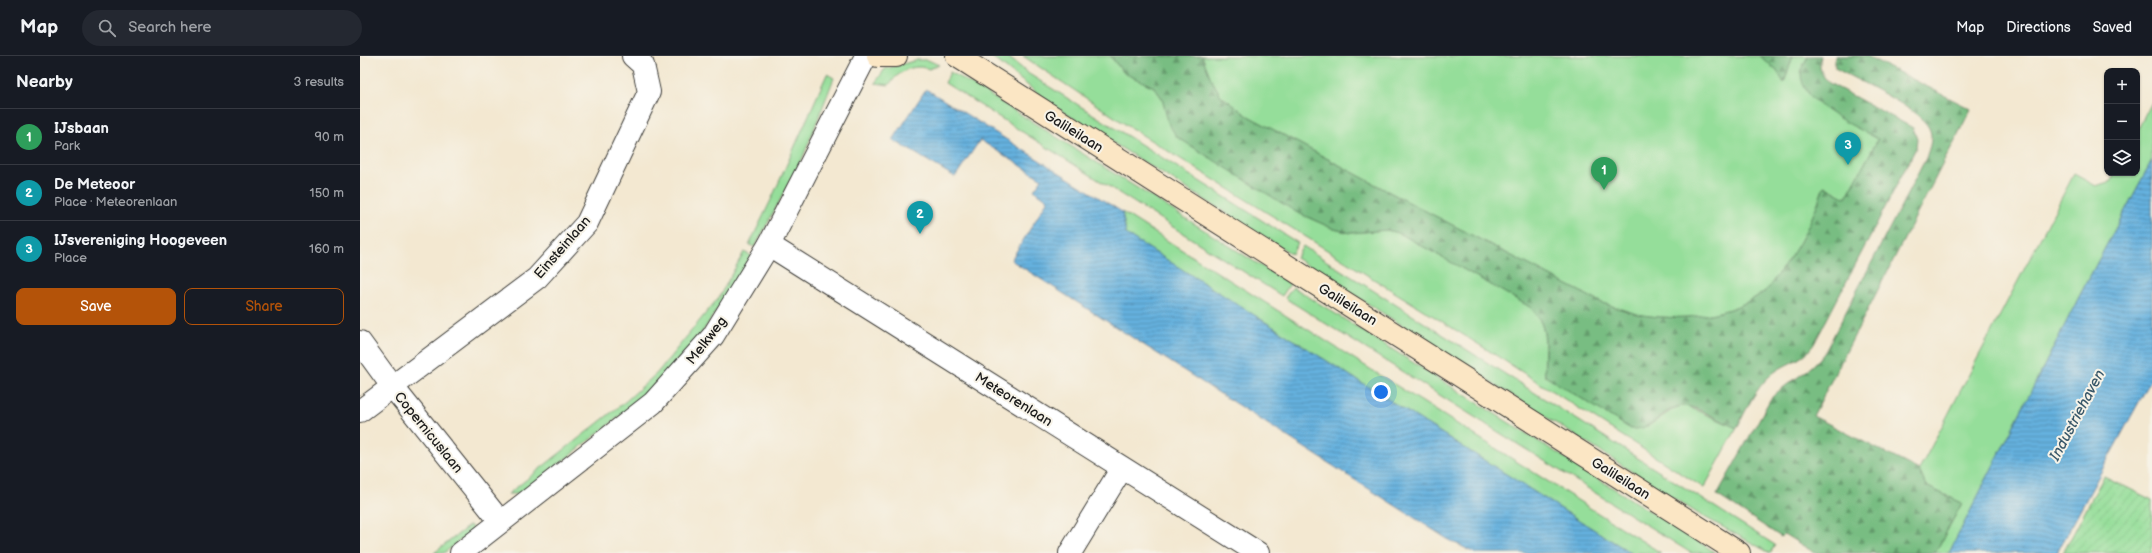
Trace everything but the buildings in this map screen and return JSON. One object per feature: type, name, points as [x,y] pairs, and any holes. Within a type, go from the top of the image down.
[{"type":"main road","points":[[878,56],[896,56]]},
{"type":"main road","name":"Galileilaan","points":[[957,56],[1739,553]]},
{"type":"street","name":"Einsteinlaan","points":[[360,411],[537,278],[587,223],[649,92],[643,65],[633,56]]},
{"type":"street","name":"Melkweg","points":[[461,553],[500,521],[653,403],[713,336],[769,245],[866,56]]},
{"type":"street","name":"Meteorenlaan","points":[[769,245],[1258,553]]},
{"type":"street","name":"Copernicuslaan","points":[[360,342],[392,386],[500,521]]},
{"type":"street","points":[[1070,553],[1122,468]]},
{"type":"green space","points":[[991,56],[1007,56],[1029,74],[1298,243],[1292,254],[1052,105]]},
{"type":"green space","points":[[1023,56],[1110,56],[1124,73],[1154,87],[1162,98],[1169,125],[1296,212],[1334,229],[1351,233],[1387,230],[1401,234],[1530,307],[1537,315],[1544,332],[1545,376],[1631,429],[1648,426],[1675,408],[1684,405],[1737,428],[1704,488],[1486,349],[1131,128]]},
{"type":"green space","points":[[1110,56],[1202,56],[1211,79],[1221,96],[1248,116],[1393,194],[1602,303],[1637,314],[1653,316],[1686,317],[1703,315],[1736,307],[1751,300],[1767,289],[1793,253],[1810,222],[1824,186],[1846,198],[1878,139],[1830,113],[1809,95],[1803,84],[1801,73],[1808,56],[1821,56],[1821,71],[1829,83],[1913,128],[1917,138],[1916,148],[1814,344],[1804,355],[1778,370],[1766,379],[1752,399],[1737,428],[1695,408],[1683,406],[1670,410],[1646,426],[1639,429],[1631,429],[1545,376],[1544,332],[1537,315],[1530,307],[1401,234],[1387,230],[1351,233],[1334,229],[1296,212],[1177,137],[1169,125],[1162,98],[1154,87],[1124,73]]},
{"type":"green space","points":[[1202,56],[1760,56],[1777,71],[1784,82],[1793,56],[1808,56],[1800,72],[1825,109],[1878,139],[1846,198],[1824,186],[1805,233],[1793,253],[1765,291],[1736,307],[1720,312],[1687,317],[1653,316],[1637,314],[1602,303],[1393,194],[1248,116],[1221,96],[1211,79]]},
{"type":"green space","points":[[1760,56],[1793,56],[1784,83],[1777,71]]},
{"type":"green space","points":[[1835,56],[1867,56],[1971,109],[1813,416],[1919,470],[1926,486],[1962,503],[1935,553],[1815,553],[1784,534],[1781,537],[1717,495],[1771,398],[1812,366],[1825,352],[1926,158],[1930,147],[1931,136],[1929,128],[1923,120],[1900,103],[1835,68]]},
{"type":"green space","points":[[917,60],[928,60],[939,65],[929,69],[917,67],[906,70],[897,76],[889,85],[875,83],[885,69]]},
{"type":"green space","points":[[950,72],[980,89],[1290,284],[1282,296],[945,83]]},
{"type":"green space","points":[[827,74],[834,78],[803,157],[755,247],[749,245],[771,200]]},
{"type":"green space","points":[[2152,102],[2152,160],[2082,291],[1949,553],[1935,553],[1962,503],[1926,486],[1919,470],[2074,174],[2096,186],[2111,181],[2114,176],[2140,176],[2140,125]]},
{"type":"green space","points":[[1122,212],[1661,553],[1631,553],[1126,234]]},
{"type":"green space","points":[[1303,246],[1775,545],[1770,553],[1697,513],[1296,258]]},
{"type":"green space","points":[[744,252],[752,256],[696,342],[660,381],[629,409],[521,494],[508,494],[626,401],[657,373],[719,297]]},
{"type":"green space","points":[[1293,287],[1715,553],[1691,553],[1285,298]]},
{"type":"green space","points":[[2104,476],[2152,500],[2152,553],[2063,553]]},
{"type":"green space","points":[[470,525],[474,530],[444,553],[434,553]]},
{"type":"water","points":[[926,89],[1122,212],[1126,234],[1631,553],[1475,553],[1449,540],[1011,260],[1048,200],[1034,190],[1042,179],[980,140],[955,177],[893,140]]},
{"type":"water","name":"Industriehaven","points":[[2152,160],[2152,378],[2057,553],[1949,553],[2082,291]]},
{"type":"place","name":"IJsvereniging Hoogeveen","points":[[1848,165]]},
{"type":"place","name":"IJsbaan","points":[[1604,190]]},
{"type":"place","name":"De Meteoor","points":[[920,234]]}]
